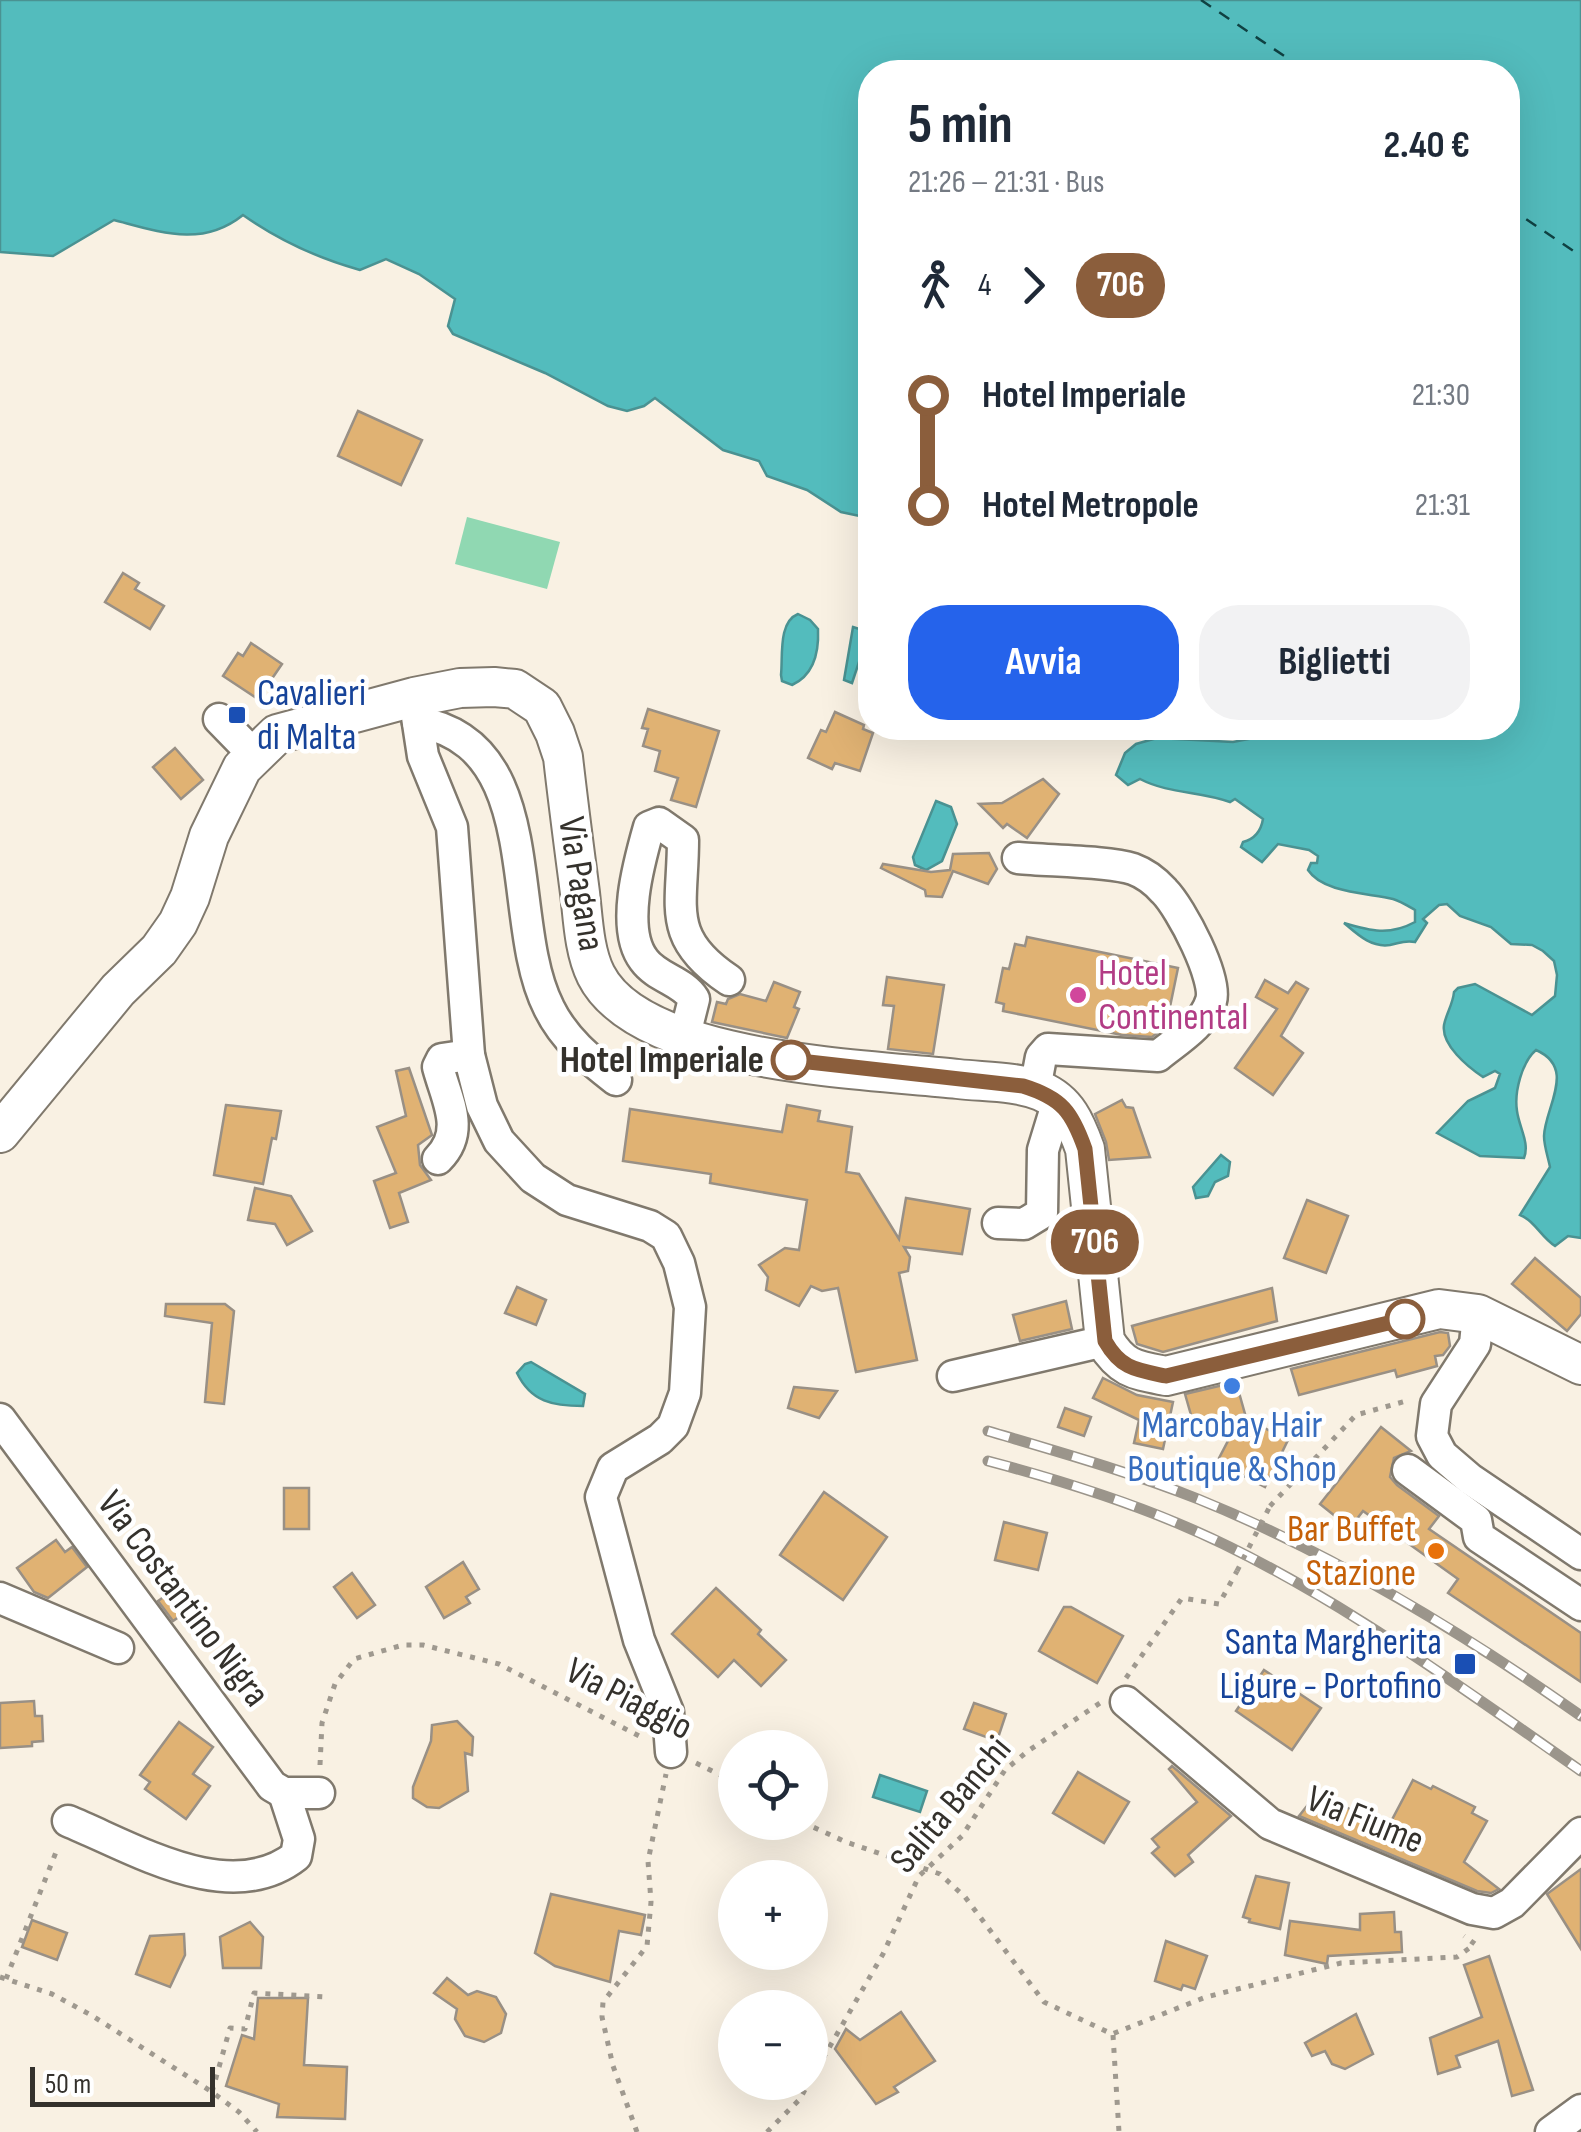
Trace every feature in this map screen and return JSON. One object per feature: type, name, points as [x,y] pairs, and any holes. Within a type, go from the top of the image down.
[{"type":"main road","name":"Via Pagana","points":[[256,756],[278,734],[416,709],[460,688],[515,689],[542,707],[555,732],[562,757],[586,940],[596,976],[620,1002],[646,1021],[708,1047],[1046,1095]]},
{"type":"main road","points":[[0,1133],[118,990],[168,936],[190,897],[209,836],[242,768],[256,756]]},
{"type":"main road","points":[[1046,1095],[1074,1119],[1085,1149],[1105,1341],[1116,1360],[1134,1369],[1166,1376],[1439,1310],[1478,1314],[1581,1365]]},
{"type":"street","points":[[416,709],[423,756],[452,828],[469,1055],[482,1106],[509,1156],[533,1178],[567,1200],[650,1226],[666,1236],[679,1263],[690,1307],[682,1404],[672,1426],[660,1439],[612,1468],[601,1497],[639,1640],[668,1712],[671,1752]]},
{"type":"street","points":[[416,709],[454,732],[486,763],[511,820],[520,852],[533,964],[548,1008],[574,1046],[616,1080]]},
{"type":"street","points":[[218,719],[256,756]]},
{"type":"street","points":[[684,1039],[694,999],[659,974],[644,960],[636,945],[632,919],[649,827],[659,823],[683,840],[680,920],[688,943],[730,980]]},
{"type":"street","points":[[998,1223],[1024,1224],[1042,1214],[1046,1095],[1041,1057],[1048,1049],[1158,1056],[1198,1022],[1211,1002],[1212,983],[1184,921],[1167,893],[1150,878],[1131,869],[1018,858]]},
{"type":"street","points":[[438,1158],[452,1144],[454,1127],[438,1066],[442,1059],[469,1055]]},
{"type":"street","points":[[1478,1314],[1475,1344],[1436,1404],[1432,1436],[1442,1455],[1470,1479],[1581,1554]]},
{"type":"street","points":[[953,1376],[1105,1341]]},
{"type":"street","name":"Via Costantino Nigra","points":[[0,1420],[272,1786],[284,1793]]},
{"type":"street","points":[[1408,1470],[1476,1520],[1479,1537],[1581,1605]]},
{"type":"street","points":[[0,1598],[118,1648]]},
{"type":"street","name":"Via Fiume","points":[[1120,1692],[1270,1824],[1472,1909],[1494,1914],[1512,1903],[1581,1833]]},
{"type":"street","points":[[68,1821],[187,1870],[230,1877],[257,1875],[280,1869],[296,1856],[299,1839],[284,1793],[319,1794]]},
{"type":"street","points":[[1551,2132],[1581,2110]]},
{"type":"path","name":"Salita Banchi","points":[[828,2050],[883,1954],[919,1876],[962,1836],[1005,1770],[1028,1750],[1120,1692],[1182,1598],[1219,1604],[1270,1506],[1356,1415],[1402,1401],[1422,1399],[1436,1404]]},
{"type":"path","name":"Via Piaggio","points":[[319,1794],[322,1724],[327,1702],[354,1660],[403,1645],[423,1645],[499,1664],[718,1774]]},
{"type":"path","points":[[637,2132],[612,2066],[602,2017],[604,2002],[648,1946],[652,1902],[648,1861],[671,1752]]},
{"type":"path","points":[[68,1821],[3,1978],[52,1994],[78,2008],[212,2092],[257,2132]]},
{"type":"path","points":[[828,1834],[940,1874],[965,1897],[1044,2002],[1112,2034],[1206,1997],[1341,1962],[1457,1957],[1475,1944],[1462,1934]]},
{"type":"path","points":[[212,2092],[230,2028],[246,2029],[254,1993],[327,1996]]},
{"type":"path","points":[[1112,2034],[1119,2132]]},
{"type":"path","name":"Salita Banchi","points":[[766,2132],[799,2100]]},
{"type":"green space","points":[[467,517],[560,542],[547,589],[455,564]]},
{"type":"water","points":[[0,0],[1581,0],[1581,1238],[1568,1236],[1555,1246],[1520,1215],[1550,1167],[1544,1136],[1557,1077],[1548,1058],[1536,1050],[1518,1087],[1516,1103],[1525,1141],[1524,1158],[1480,1156],[1437,1133],[1468,1101],[1495,1088],[1500,1074],[1495,1071],[1483,1077],[1451,1048],[1444,1025],[1454,992],[1475,984],[1532,1015],[1555,996],[1554,961],[1532,945],[1511,944],[1491,927],[1460,916],[1447,904],[1439,905],[1423,919],[1427,923],[1415,942],[1371,942],[1344,923],[1388,931],[1415,922],[1415,910],[1393,899],[1347,891],[1315,878],[1308,870],[1311,863],[1317,863],[1318,856],[1309,850],[1278,844],[1262,862],[1241,847],[1257,834],[1263,819],[1235,799],[1230,802],[1140,779],[1128,785],[1116,775],[1125,753],[1150,740],[1520,740],[1520,60],[858,60],[858,516],[841,512],[807,490],[767,476],[759,461],[723,450],[655,398],[627,411],[608,406],[545,373],[453,334],[448,326],[455,299],[419,274],[386,259],[360,270],[344,265],[285,241],[243,215],[228,225],[196,234],[164,232],[114,220],[53,256],[0,252]]},
{"type":"water","points":[[798,614],[818,629],[817,646],[810,669],[792,685],[782,681],[783,640],[787,624]]},
{"type":"water","points":[[853,627],[858,629],[858,665],[852,683],[844,680]]},
{"type":"water","points":[[936,801],[951,807],[957,824],[942,861],[926,870],[915,865],[913,857]]},
{"type":"water","points":[[1221,1155],[1230,1162],[1228,1176],[1215,1182],[1208,1196],[1196,1198],[1193,1187]]},
{"type":"water","points":[[531,1362],[585,1394],[583,1406],[562,1405],[536,1396],[517,1373]]},
{"type":"water","points":[[880,1775],[927,1791],[920,1812],[873,1797]]},
{"type":"building","points":[[358,411],[422,440],[401,485],[338,456]]},
{"type":"building","points":[[123,573],[139,583],[135,589],[164,606],[150,629],[105,602]]},
{"type":"building","points":[[251,643],[282,664],[258,699],[223,676],[238,653],[243,656]]},
{"type":"building","points":[[648,709],[719,731],[696,807],[671,800],[678,778],[655,771],[660,751],[643,746],[648,729],[642,728]]},
{"type":"building","points":[[835,712],[858,722],[858,740],[871,740],[860,771],[835,763],[832,769],[808,758],[821,730],[826,732]]},
{"type":"building","points":[[175,748],[203,780],[181,799],[153,767]]},
{"type":"building","points":[[1043,779],[1059,794],[1027,838],[1007,824],[1003,828],[979,804],[1002,803]]},
{"type":"building","points":[[989,853],[997,869],[988,884],[953,871],[942,897],[926,896],[925,890],[881,868],[883,864],[931,872],[950,870],[953,854]]},
{"type":"building","name":"Hotel Continental","points":[[1027,937],[1178,968],[1166,1026],[1152,1037],[1122,1035],[1003,1011],[1004,1004],[996,1002],[1003,968],[1009,969],[1015,944],[1025,946]]},
{"type":"building","points":[[887,977],[944,985],[933,1054],[888,1049],[894,1006],[883,1005]]},
{"type":"building","points":[[1265,980],[1288,993],[1296,982],[1308,989],[1281,1036],[1303,1053],[1273,1095],[1235,1068],[1277,1009],[1256,997]]},
{"type":"building","points":[[774,982],[800,992],[794,1007],[799,1009],[787,1038],[712,1022],[717,1002],[726,1004],[740,994],[766,1001]]},
{"type":"building","points":[[409,1068],[432,1135],[418,1145],[420,1165],[431,1180],[399,1193],[408,1222],[390,1228],[374,1181],[396,1173],[377,1127],[406,1116],[396,1071]]},
{"type":"building","points":[[1122,1100],[1126,1107],[1133,1108],[1150,1157],[1109,1160],[1095,1114]]},
{"type":"building","points":[[226,1105],[281,1111],[263,1184],[214,1175]]},
{"type":"building","points":[[787,1105],[820,1111],[818,1121],[852,1127],[846,1172],[859,1174],[899,1239],[906,1198],[970,1209],[962,1254],[904,1247],[910,1257],[908,1271],[899,1273],[917,1360],[856,1372],[838,1288],[822,1291],[811,1286],[799,1306],[766,1290],[768,1277],[759,1265],[785,1248],[799,1250],[807,1200],[710,1183],[711,1174],[623,1161],[630,1109],[782,1132]]},
{"type":"building","points":[[255,1188],[291,1196],[312,1231],[287,1245],[275,1224],[248,1220]]},
{"type":"building","points":[[1307,1200],[1348,1216],[1326,1273],[1284,1258]]},
{"type":"building","points":[[1535,1258],[1581,1298],[1581,1314],[1567,1331],[1512,1284]]},
{"type":"building","points":[[517,1287],[546,1300],[536,1325],[505,1313]]},
{"type":"building","points":[[1272,1288],[1277,1321],[1163,1352],[1137,1344],[1132,1326]]},
{"type":"building","points":[[1066,1301],[1072,1329],[1020,1341],[1013,1315]]},
{"type":"building","points":[[166,1304],[225,1304],[234,1311],[224,1404],[205,1402],[212,1323],[165,1316]]},
{"type":"building","points":[[1448,1333],[1450,1346],[1443,1355],[1435,1356],[1437,1366],[1397,1377],[1395,1370],[1299,1395],[1291,1369]]},
{"type":"building","points":[[1103,1378],[1137,1395],[1173,1402],[1163,1449],[1134,1443],[1139,1420],[1093,1398]]},
{"type":"building","points":[[1236,1382],[1245,1414],[1195,1429],[1185,1394]]},
{"type":"building","points":[[794,1387],[837,1391],[819,1418],[788,1408]]},
{"type":"building","points":[[1065,1408],[1091,1417],[1084,1436],[1058,1427]]},
{"type":"building","points":[[1241,1416],[1288,1440],[1265,1487],[1217,1462]]},
{"type":"building","points":[[1381,1427],[1411,1451],[1394,1458],[1390,1477],[1439,1516],[1429,1529],[1581,1633],[1581,1682],[1448,1593],[1458,1579],[1363,1511],[1350,1528],[1320,1504]]},
{"type":"building","points":[[284,1488],[309,1488],[309,1529],[284,1529]]},
{"type":"building","points":[[824,1492],[887,1537],[843,1600],[780,1555]]},
{"type":"building","points":[[1004,1522],[1047,1533],[1038,1570],[995,1560]]},
{"type":"building","points":[[56,1540],[65,1552],[72,1547],[87,1567],[48,1598],[34,1592],[17,1568]]},
{"type":"building","points":[[463,1562],[479,1589],[466,1597],[470,1603],[444,1618],[426,1587]]},
{"type":"building","points":[[352,1573],[375,1605],[357,1618],[334,1587]]},
{"type":"building","points":[[179,1586],[193,1607],[173,1621],[158,1601]]},
{"type":"building","points":[[716,1588],[786,1660],[761,1686],[734,1660],[718,1677],[672,1634]]},
{"type":"building","points":[[1064,1607],[1071,1607],[1123,1636],[1097,1683],[1039,1651]]},
{"type":"building","points":[[1264,1670],[1321,1708],[1292,1750],[1236,1711]]},
{"type":"building","points":[[34,1701],[35,1716],[42,1716],[43,1741],[32,1742],[32,1746],[0,1748],[0,1703]]},
{"type":"building","points":[[974,1703],[1006,1714],[997,1741],[964,1729]]},
{"type":"building","points":[[457,1721],[473,1737],[472,1755],[465,1753],[468,1791],[439,1808],[427,1807],[413,1798],[413,1787],[431,1741],[432,1725]]},
{"type":"building","points":[[179,1722],[213,1747],[193,1774],[210,1786],[186,1819],[145,1789],[150,1782],[140,1775]]},
{"type":"building","points":[[1172,1766],[1231,1816],[1188,1855],[1193,1862],[1175,1876],[1152,1853],[1159,1847],[1152,1839],[1197,1802],[1169,1769]]},
{"type":"building","points":[[1078,1772],[1129,1802],[1104,1843],[1053,1813]]},
{"type":"building","points":[[1413,1780],[1475,1807],[1472,1813],[1487,1821],[1464,1862],[1499,1889],[1491,1893],[1477,1891],[1299,1816],[1318,1792],[1387,1829]]},
{"type":"building","points":[[1581,1869],[1581,1949],[1547,1894]]},
{"type":"building","points":[[1256,1876],[1289,1883],[1280,1929],[1243,1917]]},
{"type":"building","points":[[551,1894],[645,1915],[641,1935],[619,1931],[610,1982],[555,1966],[535,1953]]},
{"type":"building","points":[[1394,1912],[1402,1952],[1328,1956],[1327,1964],[1285,1955],[1290,1921],[1360,1930],[1360,1914]]},
{"type":"building","points":[[32,1920],[67,1933],[57,1960],[22,1947]]},
{"type":"building","points":[[250,1922],[263,1937],[261,1968],[223,1968],[220,1937]]},
{"type":"building","points":[[184,1934],[185,1955],[170,1987],[136,1974],[150,1936]]},
{"type":"building","points":[[1166,1941],[1207,1956],[1195,1989],[1183,1985],[1181,1990],[1155,1981]]},
{"type":"building","points":[[1489,1956],[1533,2090],[1512,2096],[1498,2041],[1456,2056],[1460,2067],[1438,2074],[1430,2038],[1482,2017],[1464,1965]]},
{"type":"building","points":[[447,1978],[468,1995],[477,1991],[496,1997],[506,2014],[501,2033],[484,2042],[465,2036],[455,2019],[457,2009],[434,1993]]},
{"type":"building","points":[[258,1998],[308,1998],[304,2065],[347,2067],[345,2119],[277,2117],[279,2104],[226,2086],[242,2035],[254,2039]]},
{"type":"building","points":[[901,2012],[935,2061],[894,2087],[898,2092],[876,2104],[835,2049],[846,2029],[860,2040]]},
{"type":"building","points":[[1356,2014],[1373,2054],[1345,2069],[1332,2064],[1325,2051],[1312,2056],[1305,2043]]},
{"type":"ferry route","points":[[1201,0],[1290,60]]},
{"type":"ferry route","points":[[1520,215],[1581,256]]},
{"type":"railway","points":[[988,1431],[1172,1489],[1298,1544],[1443,1625],[1581,1716]]},
{"type":"railway","points":[[988,1461],[1154,1514],[1282,1574],[1385,1636],[1581,1771]]},
{"type":"bus line","name":"706","points":[[791,1060],[1023,1086],[1058,1101],[1074,1119],[1085,1149],[1105,1341],[1116,1360],[1134,1369],[1166,1376],[1405,1319]]},
{"type":"place","name":"Cavalieri di Malta","points":[[237,715]]},
{"type":"place","name":"Hotel Continental","points":[[1078,995]]},
{"type":"place","name":"Hotel Imperiale","points":[[791,1060]]},
{"type":"place","name":"Marcobay Hair Boutique & Shop","points":[[1232,1386]]},
{"type":"place","name":"Bar Buffet Stazione","points":[[1436,1551]]},
{"type":"place","name":"Santa Margherita Ligure - Portofino","points":[[1465,1664]]}]
